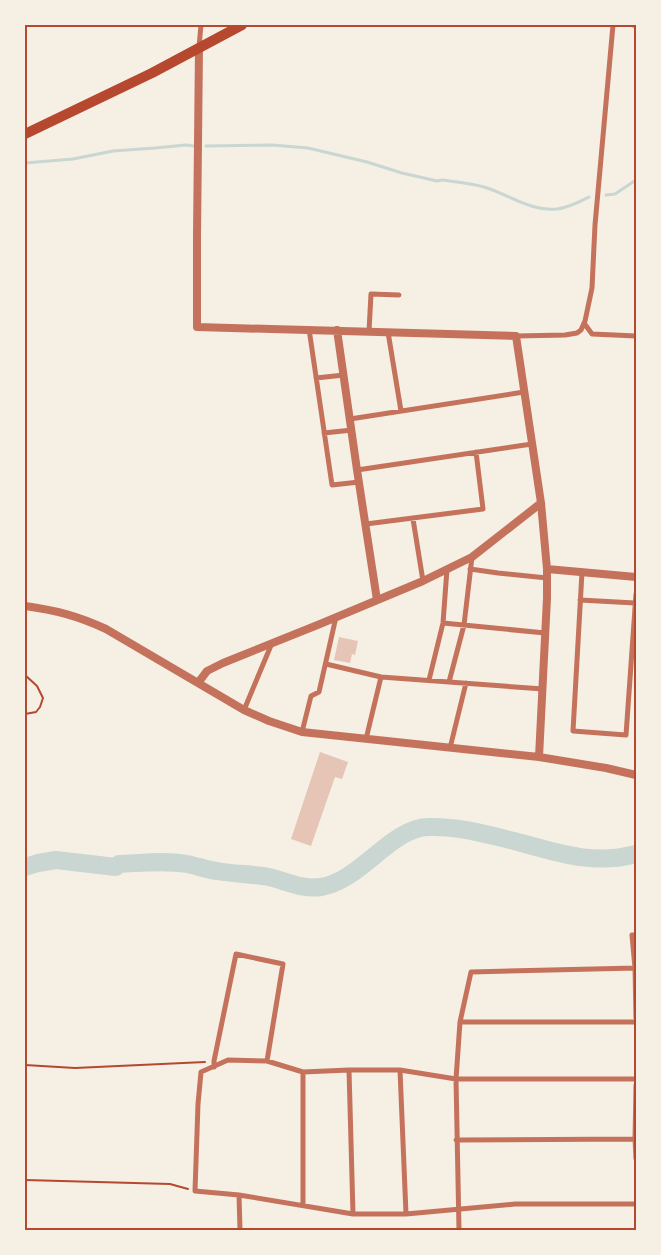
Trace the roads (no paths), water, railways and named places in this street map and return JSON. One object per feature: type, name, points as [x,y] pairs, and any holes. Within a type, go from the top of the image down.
[{"type":"highway","points":[[25,134],[152,73],[242,25]]},
{"type":"street","points":[[201,25],[199,48],[197,327],[516,336],[577,333],[581,330],[584,323],[592,288],[596,215],[613,25]]},
{"type":"street","points":[[369,331],[371,294],[399,295]]},
{"type":"street","points":[[584,323],[592,334],[636,336]]},
{"type":"street","points":[[309,329],[332,485],[359,482]]},
{"type":"street","points":[[337,330],[377,600]]},
{"type":"street","points":[[388,332],[401,411]]},
{"type":"street","points":[[516,336],[541,503],[547,574],[539,757]]},
{"type":"street","points":[[316,378],[344,375]]},
{"type":"street","points":[[350,419],[524,392]]},
{"type":"street","points":[[324,433],[352,430]]},
{"type":"street","points":[[357,470],[532,444]]},
{"type":"street","points":[[366,524],[484,510],[476,452]]},
{"type":"street","points":[[198,683],[208,671],[223,663],[423,581],[472,557],[541,503]]},
{"type":"street","points":[[413,518],[423,581]]},
{"type":"street","points":[[449,682],[464,625],[472,557]]},
{"type":"street","points":[[429,680],[443,623],[447,569]]},
{"type":"street","points":[[470,569],[498,573],[547,574],[582,572],[636,577]]},
{"type":"street","points":[[582,572],[573,731],[626,735],[636,594]]},
{"type":"street","points":[[580,600],[635,603]]},
{"type":"street","points":[[25,606],[49,609],[89,621],[106,629],[244,710],[302,732],[539,757],[636,775]]},
{"type":"street","points":[[302,732],[311,696],[319,692],[336,617]]},
{"type":"street","points":[[443,623],[545,634]]},
{"type":"street","points":[[244,710],[273,643]]},
{"type":"street","points":[[326,664],[381,676],[543,689]]},
{"type":"street","points":[[366,739],[381,676]]},
{"type":"street","points":[[450,748],[466,683]]},
{"type":"street","points":[[636,935],[632,935],[636,968],[636,1018]]},
{"type":"street","points":[[214,1064],[236,954],[283,964],[267,1061]]},
{"type":"street","points":[[458,1230],[456,1078],[460,1022],[471,972],[636,968]]},
{"type":"street","points":[[460,1022],[636,1022]]},
{"type":"street","points":[[636,1080],[456,1078],[400,1070],[303,1072],[267,1061],[228,1060],[214,1064],[201,1072],[195,1192],[239,1195],[354,1214],[406,1214],[515,1204],[636,1204]]},
{"type":"street","points":[[350,1070],[354,1214]]},
{"type":"street","points":[[400,1070],[406,1214]]},
{"type":"street","points":[[303,1072],[303,1205]]},
{"type":"street","points":[[636,1084],[636,1160]]},
{"type":"street","points":[[456,1140],[635,1139]]},
{"type":"street","points":[[239,1195],[240,1230]]},
{"type":"waterway","points":[[206,146],[272,145],[308,148],[437,181],[442,180],[479,186],[538,208],[557,209],[589,197]]},
{"type":"waterway","points":[[25,163],[73,159],[113,151],[194,146]]},
{"type":"waterway","points":[[606,195],[615,194],[636,180]]},
{"type":"waterway","points":[[25,867],[56,860],[116,867],[119,864],[170,862],[269,877],[314,888],[335,883],[362,866],[401,836],[414,830],[428,827],[471,831],[559,853],[589,858],[604,859],[636,854]]}]
